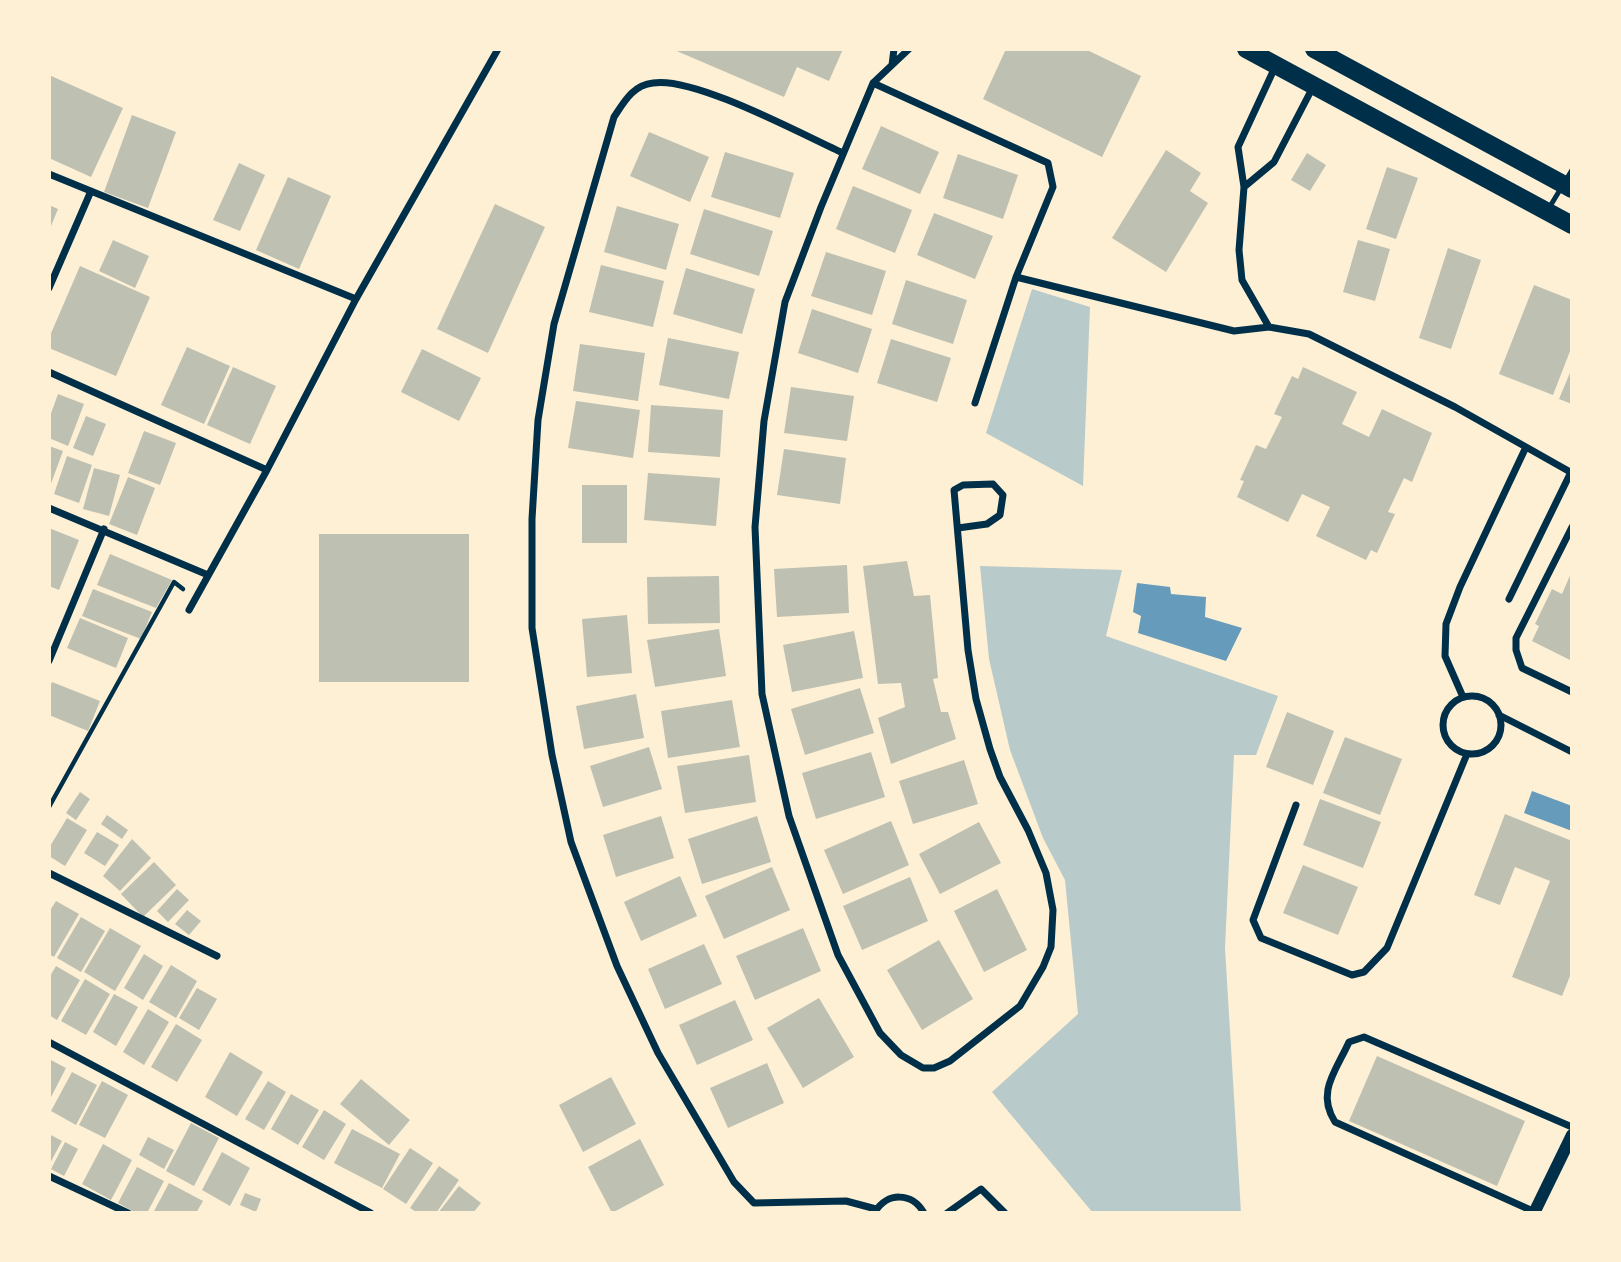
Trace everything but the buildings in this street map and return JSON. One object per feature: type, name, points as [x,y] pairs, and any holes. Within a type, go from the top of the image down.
[{"type":"main road","points":[[1246,49],[1572,225]]},
{"type":"main road","points":[[1314,49],[1569,181]]},
{"type":"street","points":[[189,610],[267,470],[356,299],[498,49]]},
{"type":"street","points":[[892,65],[894,49]]},
{"type":"street","points":[[909,49],[873,83],[785,302],[764,421],[755,527],[762,694],[789,816],[838,955],[880,1032],[901,1055],[923,1068],[934,1068],[950,1062],[1020,1006],[1043,967],[1051,947],[1053,910],[1046,873],[1028,830],[1000,777],[990,749],[976,699],[968,650],[954,489],[963,485],[993,484],[1003,495],[1000,515],[987,524],[958,528]]},
{"type":"street","points":[[1269,327],[1242,281],[1239,250],[1244,187],[1238,147],[1276,65]]},
{"type":"street","points":[[843,153],[685,85],[651,83],[632,92],[614,117],[554,324],[538,420],[532,519],[532,628],[552,755],[571,842],[617,966],[657,1053],[734,1182],[754,1203],[846,1201],[875,1211],[882,1203],[899,1196],[916,1202],[924,1213]]},
{"type":"street","points":[[873,83],[1048,163],[1053,187],[1016,277],[975,403]]},
{"type":"street","points":[[1244,187],[1274,162],[1314,84]]},
{"type":"street","points":[[49,174],[356,299]]},
{"type":"street","points":[[49,288],[90,191]]},
{"type":"street","points":[[1016,277],[1234,331],[1269,327],[1308,334],[1455,407],[1572,472],[1509,599]]},
{"type":"street","points":[[49,372],[267,470]]},
{"type":"street","points":[[1463,697],[1445,656],[1446,624],[1460,587],[1527,447]]},
{"type":"street","points":[[49,508],[208,575]]},
{"type":"street","points":[[1572,527],[1516,638],[1521,668],[1572,692]]},
{"type":"street","points":[[49,661],[104,529]]},
{"type":"street","points":[[1463,697],[1481,697],[1490,702],[1499,715],[1501,727],[1493,744],[1486,750],[1467,754],[1450,744],[1442,727],[1447,708],[1463,697]]},
{"type":"street","points":[[1499,715],[1572,752]]},
{"type":"street","points":[[1296,805],[1253,920],[1261,937],[1352,975],[1364,972],[1387,948],[1467,754]]},
{"type":"street","points":[[49,873],[217,956]]},
{"type":"street","points":[[1572,1126],[1364,1037],[1349,1042],[1325,1093],[1328,1111],[1335,1122],[1535,1212],[1572,1135]]},
{"type":"street","points":[[49,1042],[371,1213]]},
{"type":"street","points":[[49,1176],[128,1213]]},
{"type":"street","points":[[947,1213],[981,1189],[1005,1213]]},
{"type":"lane","points":[[1547,211],[1569,181]]},
{"type":"path","points":[[49,807],[174,583],[196,597]]},
{"type":"shaded area","points":[[1032,289],[1090,307],[1083,486],[986,433]]},
{"type":"shaded area","points":[[980,566],[1122,570],[1106,636],[1278,696],[1256,755],[1234,755],[1225,948],[1241,1213],[1093,1213],[992,1092],[1078,1014],[1065,880],[1043,838],[1010,750],[989,659]]},
{"type":"water","points":[[1137,583],[1170,587],[1171,594],[1206,597],[1205,617],[1242,628],[1226,661],[1138,633],[1141,616],[1133,612]]},
{"type":"water","points":[[1532,791],[1572,806],[1572,831],[1524,813]]}]
